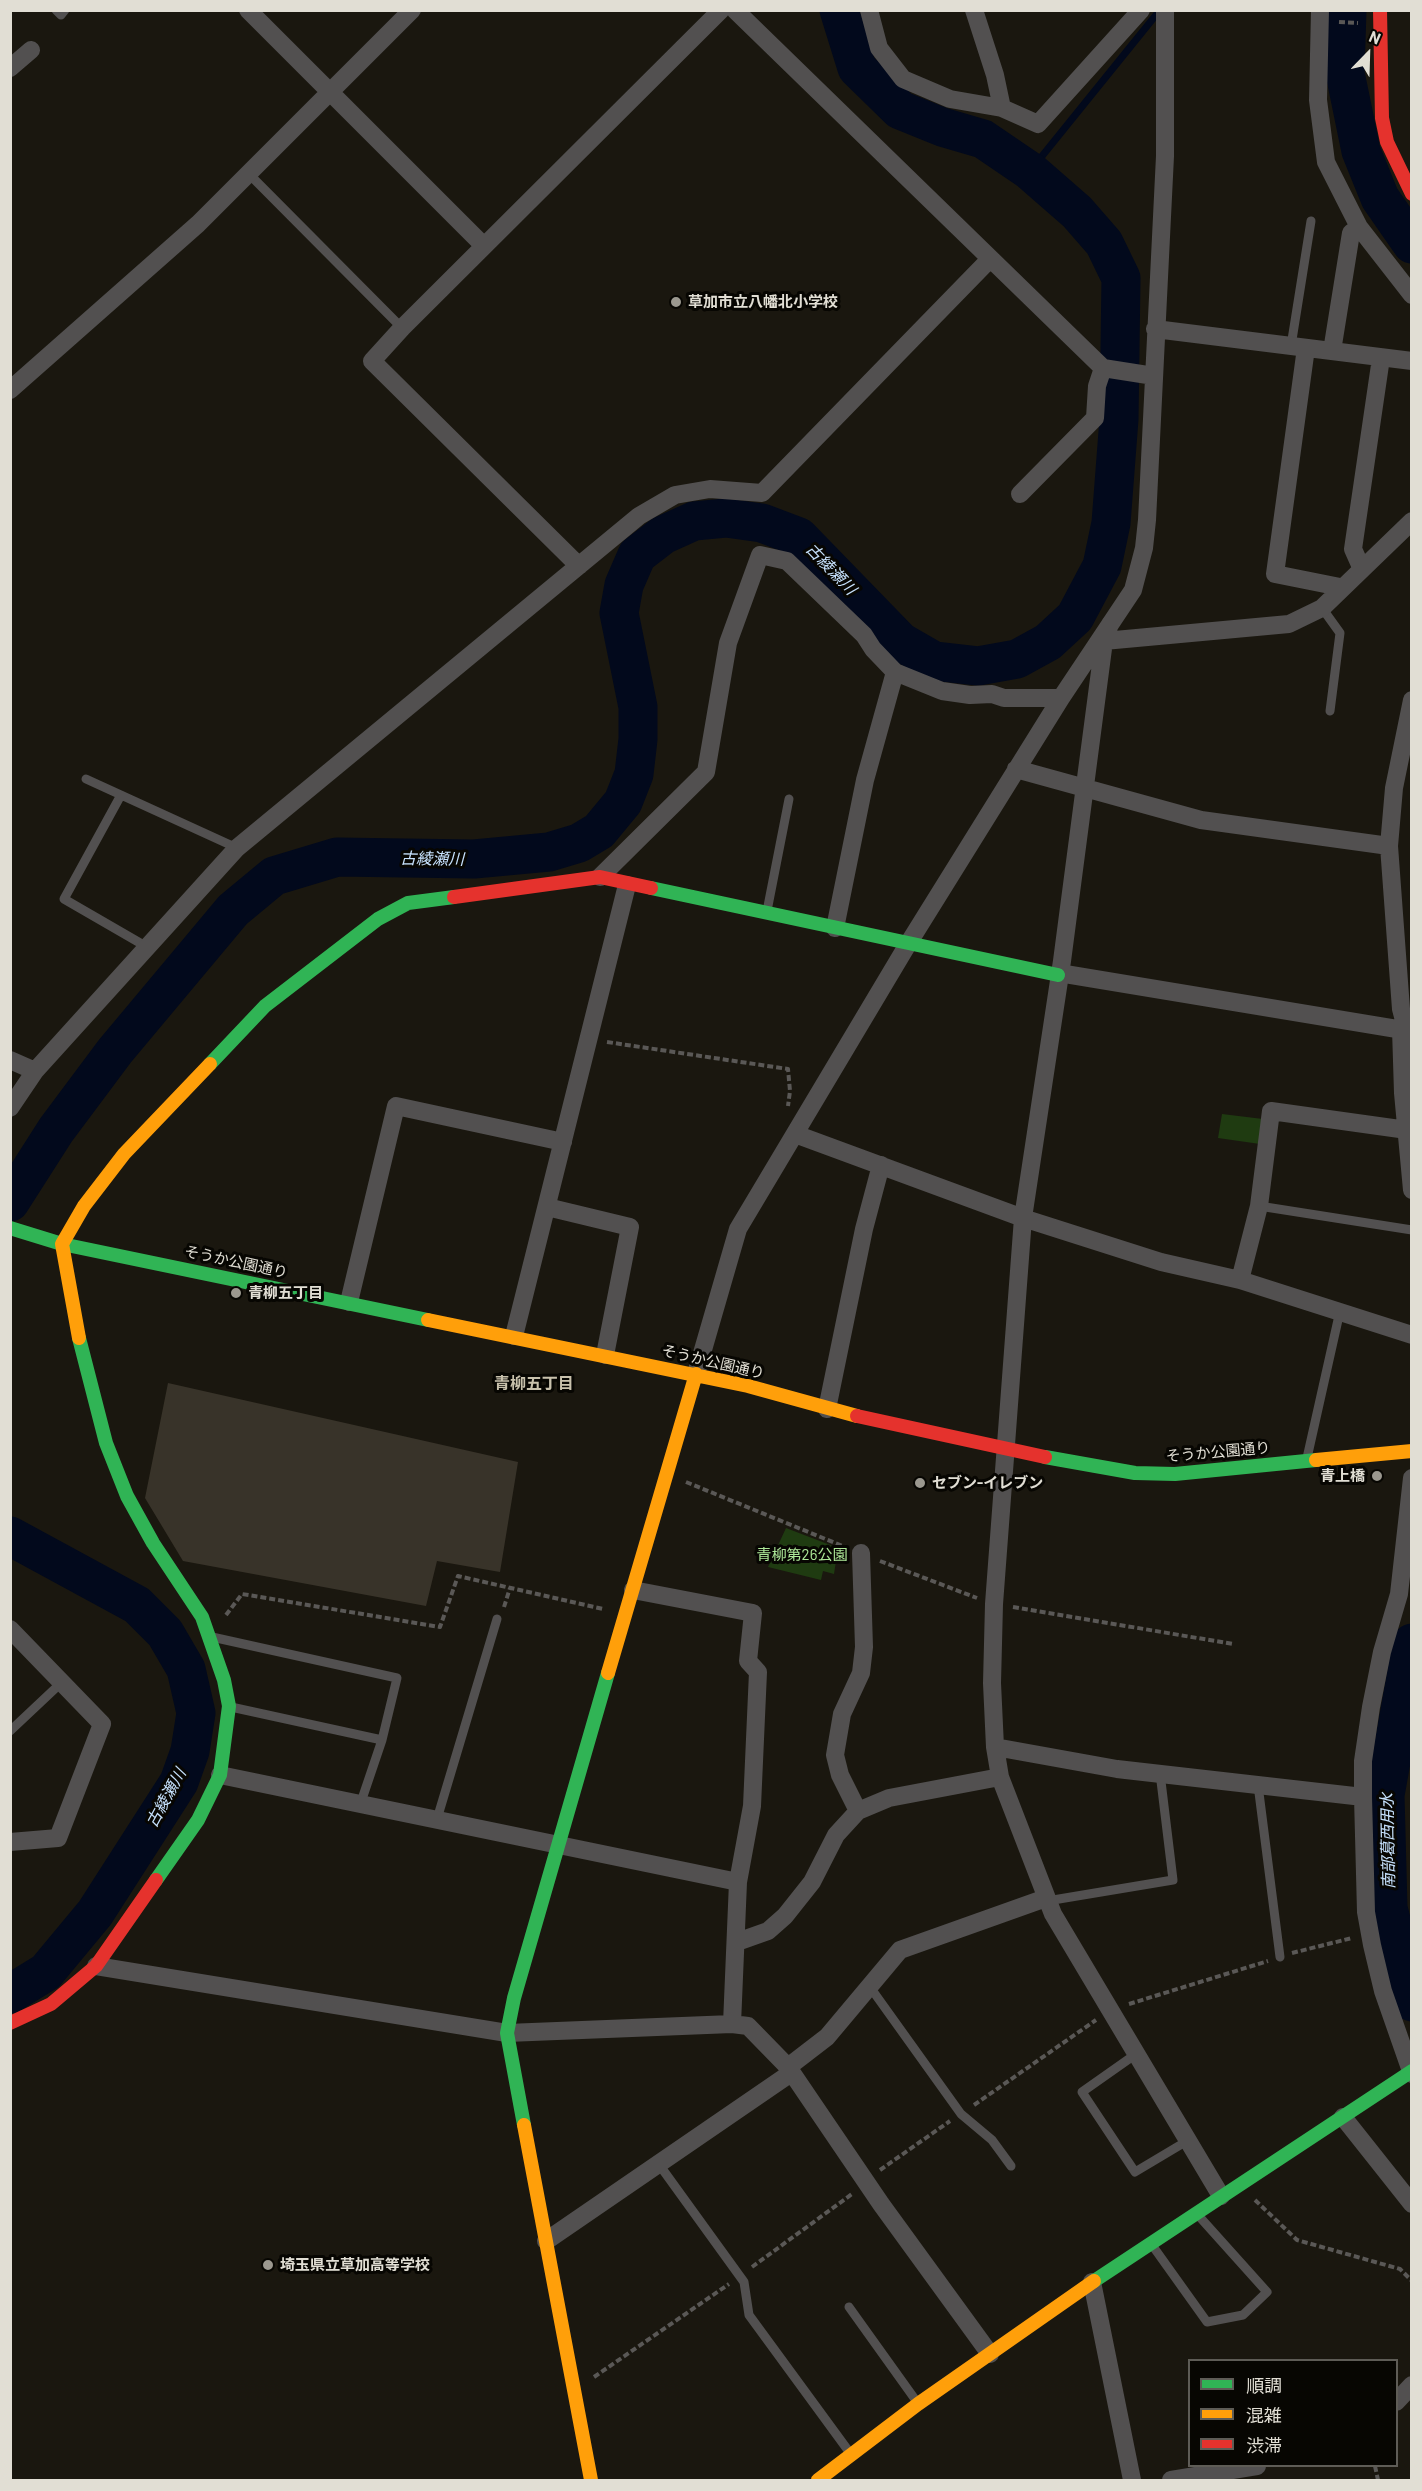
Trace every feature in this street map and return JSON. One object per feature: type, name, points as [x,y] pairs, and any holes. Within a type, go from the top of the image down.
[{"type":"street","points":[[248,10],[484,246]]},
{"type":"street","points":[[10,390],[198,224],[412,10]]},
{"type":"street","points":[[579,566],[372,362],[402,328],[722,10]]},
{"type":"street","points":[[735,10],[1103,368],[1154,376]]},
{"type":"street","points":[[869,10],[879,48],[903,79],[950,99],[1002,108],[1038,124],[1141,10]]},
{"type":"street","points":[[974,10],[995,75],[1002,108]]},
{"type":"street","points":[[591,2481],[507,2032],[514,1998],[738,1229],[908,944],[1016,769],[1133,590],[1144,548],[1154,376],[1165,156],[1165,10]]},
{"type":"street","points":[[1164,29],[1179,10]]},
{"type":"street","points":[[1380,10],[1382,118],[1387,142],[1404,162],[1412,194]]},
{"type":"street","points":[[1326,16],[1318,100],[1326,162],[1359,227],[1412,295]]},
{"type":"street","points":[[10,68],[31,50]]},
{"type":"street","points":[[1332,351],[1351,233],[1359,227]]},
{"type":"street","points":[[10,1108],[35,1071],[237,848],[639,516],[675,495],[710,489],[762,493],[990,259]]},
{"type":"street","points":[[1155,329],[1412,362]]},
{"type":"street","points":[[1298,347],[1275,574],[1340,587]]},
{"type":"street","points":[[1361,567],[1353,549],[1381,358]]},
{"type":"street","points":[[1020,494],[1095,418],[1097,386],[1103,368]]},
{"type":"street","points":[[1107,632],[1289,624],[1322,608],[1340,587],[1412,521]]},
{"type":"street","points":[[600,877],[706,772],[728,643],[760,555],[787,561],[864,634],[873,649],[895,672],[942,691],[970,695],[992,694],[1004,698],[1061,698]]},
{"type":"street","points":[[1107,632],[1023,1218],[994,1604],[992,1683],[995,1747],[1000,1777],[1046,1900],[1221,2196]]},
{"type":"street","points":[[835,928],[865,780],[895,672]]},
{"type":"street","points":[[1412,700],[1394,788],[1389,846],[1401,1009],[1406,1027],[1407,1130],[1412,1190]]},
{"type":"street","points":[[1016,769],[1201,820],[1389,846]]},
{"type":"street","points":[[10,2023],[51,2004],[96,1966],[198,1820],[220,1775],[228,1730],[228,1706],[224,1680],[202,1617],[153,1543],[126,1496],[106,1443],[72,1305],[62,1244],[84,1206],[124,1154],[265,1006],[378,919],[408,903],[600,877],[627,885],[1058,974],[1406,1027]]},
{"type":"street","points":[[514,1336],[627,885]]},
{"type":"street","points":[[10,1060],[35,1071]]},
{"type":"street","points":[[349,1302],[396,1106],[564,1142]]},
{"type":"street","points":[[1240,1280],[1259,1206],[1271,1111],[1407,1130]]},
{"type":"street","points":[[797,1130],[881,1166],[1023,1218],[1161,1262],[1240,1280],[1412,1335]]},
{"type":"street","points":[[827,1409],[864,1229],[881,1166]]},
{"type":"street","points":[[547,1207],[630,1227],[605,1355]]},
{"type":"street","name":"そうか公園通り","points":[[10,1228],[62,1244],[696,1374],[748,1386],[827,1409],[1004,1450],[1135,1473],[1165,1474],[1412,1451]]},
{"type":"street","points":[[824,2479],[851,2454],[918,2404],[1092,2282],[1411,2072],[1383,1990],[1366,1912],[1363,1761],[1382,1652],[1399,1594],[1412,1478]]},
{"type":"street","points":[[858,1811],[840,1775],[835,1755],[842,1714],[861,1673],[864,1647],[859,1564]]},
{"type":"street","points":[[633,1590],[753,1613],[748,1661],[758,1672],[753,1795],[738,1882],[737,1942],[731,2000],[732,2024]]},
{"type":"street","points":[[10,1629],[102,1724],[58,1838],[10,1842]]},
{"type":"street","points":[[995,1747],[1160,1773],[1363,1797]]},
{"type":"street","points":[[220,1775],[738,1882]]},
{"type":"street","points":[[737,1942],[768,1931],[784,1916],[812,1882],[836,1835],[858,1811],[889,1798],[1000,1777]]},
{"type":"street","points":[[546,2241],[790,2070],[827,2037],[900,1950],[1046,1900]]},
{"type":"street","points":[[96,1966],[507,2032],[732,2024],[748,2026],[790,2070],[990,2354]]},
{"type":"street","points":[[1342,2117],[1412,2204]]},
{"type":"street","points":[[1092,2282],[1132,2481]]},
{"type":"street","points":[[1398,2400],[1412,2385]]},
{"type":"street","points":[[1171,2481],[1251,2467]]},
{"type":"lane","points":[[56,10],[61,15],[65,10]]},
{"type":"lane","points":[[248,173],[402,328]]},
{"type":"lane","points":[[1298,347],[1311,221]]},
{"type":"lane","points":[[1322,608],[1340,633],[1330,711]]},
{"type":"lane","points":[[86,779],[237,848]]},
{"type":"lane","points":[[121,795],[64,899],[147,947]]},
{"type":"lane","points":[[766,914],[789,799]]},
{"type":"lane","points":[[1259,1206],[1412,1230]]},
{"type":"lane","points":[[1306,1460],[1340,1311]]},
{"type":"lane","points":[[436,1820],[497,1619]]},
{"type":"lane","points":[[208,1634],[397,1678],[382,1740],[360,1805]]},
{"type":"lane","points":[[10,1731],[61,1683]]},
{"type":"lane","points":[[228,1706],[382,1740]]},
{"type":"lane","points":[[1046,1900],[1173,1880],[1160,1773]]},
{"type":"lane","points":[[1258,1785],[1280,1957]]},
{"type":"lane","points":[[870,1987],[961,2114],[992,2140],[1011,2166]]},
{"type":"lane","points":[[1136,2054],[1082,2092],[1135,2172],[1187,2141]]},
{"type":"lane","points":[[658,2163],[744,2282],[749,2315],[851,2454]]},
{"type":"lane","points":[[1151,2243],[1207,2322],[1243,2315],[1267,2292],[1196,2213]]},
{"type":"lane","points":[[849,2307],[918,2404]]},
{"type":"path","points":[[1326,16],[1364,24]]},
{"type":"path","points":[[588,1039],[788,1069],[790,1091],[785,1119],[797,1130]]},
{"type":"path","points":[[665,1475],[859,1564],[994,1604],[1233,1644]]},
{"type":"path","points":[[208,1634],[236,1606],[242,1594],[441,1628],[458,1576],[613,1611]]},
{"type":"path","points":[[574,2391],[740,2277],[868,2183]]},
{"type":"path","points":[[1248,2193],[1297,2240],[1400,2269],[1412,2281]]},
{"type":"green space","points":[[1222,1114],[1263,1119],[1260,1144],[1218,1138]]},
{"type":"green space","name":"青柳第26公園","points":[[786,1528],[838,1548],[834,1574],[823,1571],[821,1580],[768,1567]]},
{"type":"building","points":[[168,1383],[518,1462],[500,1572],[437,1561],[426,1606],[183,1561],[145,1498]]},
{"type":"waterway","name":"古綾瀬川","points":[[10,1202],[56,1130],[115,1051],[233,910],[274,876],[337,857],[474,859],[549,852],[579,843],[599,831],[623,802],[634,774],[638,739],[638,707],[619,613],[624,585],[637,555],[663,535],[694,521],[726,518],[762,523],[799,537],[901,642],[934,661],[978,666],[1017,659],[1048,642],[1075,617],[1102,566],[1111,523],[1119,419],[1121,278],[1104,243],[1077,212],[1030,171],[983,139],[942,127],[900,110],[857,68],[839,10]]},
{"type":"waterway","points":[[1030,171],[1160,10]]},
{"type":"waterway","name":"南部葛西用水","points":[[1347,10],[1345,73],[1361,151],[1380,198],[1412,244]]},
{"type":"waterway","name":"古綾瀬川","points":[[10,1536],[137,1605],[165,1633],[186,1669],[196,1713],[190,1751],[179,1782],[95,1913],[46,1972],[10,1994]]},
{"type":"waterway","name":"南部葛西用水","points":[[1412,1643],[1385,1795],[1388,1908],[1412,2002]]},
{"type":"traffic: fast","points":[[651,888],[1058,975]]},
{"type":"traffic: fast","points":[[210,1064],[265,1006],[378,919],[408,903],[454,897]]},
{"type":"traffic: fast","points":[[10,1228],[62,1244],[428,1320]]},
{"type":"traffic: fast","points":[[79,1338],[106,1443],[127,1496],[153,1543],[202,1617],[224,1680],[229,1706],[220,1775],[198,1820],[156,1880]]},
{"type":"traffic: fast","points":[[1045,1457],[1135,1473],[1175,1474],[1316,1460]]},
{"type":"traffic: fast","points":[[524,2125],[507,2033],[514,1998],[608,1673]]},
{"type":"traffic: fast","points":[[1094,2281],[1412,2071]]},
{"type":"traffic: slow","points":[[79,1338],[62,1244],[84,1206],[124,1154],[210,1064]]},
{"type":"traffic: slow","points":[[428,1320],[748,1386],[857,1416]]},
{"type":"traffic: slow","points":[[608,1673],[696,1374]]},
{"type":"traffic: slow","points":[[1316,1460],[1412,1451]]},
{"type":"traffic: slow","points":[[524,2125],[591,2480]]},
{"type":"traffic: slow","points":[[818,2480],[918,2404],[1094,2281]]},
{"type":"traffic: jam","points":[[1380,10],[1382,118],[1387,142],[1412,194]]},
{"type":"traffic: jam","points":[[454,897],[600,877],[651,888]]},
{"type":"traffic: jam","points":[[857,1416],[1045,1457]]},
{"type":"traffic: jam","points":[[10,2023],[51,2004],[96,1966],[156,1880]]},
{"type":"place","name":"草加市立八幡北小学校","points":[[676,302]]},
{"type":"place","name":"青柳五丁目","points":[[236,1293]]},
{"type":"place","name":"青上橋","points":[[1377,1476]]},
{"type":"place","name":"セブン-イレブン","points":[[920,1483]]},
{"type":"place","name":"埼玉県立草加高等学校","points":[[268,2265]]},
{"type":"district","name":"青柳五丁目","points":[[534,1384]]}]
